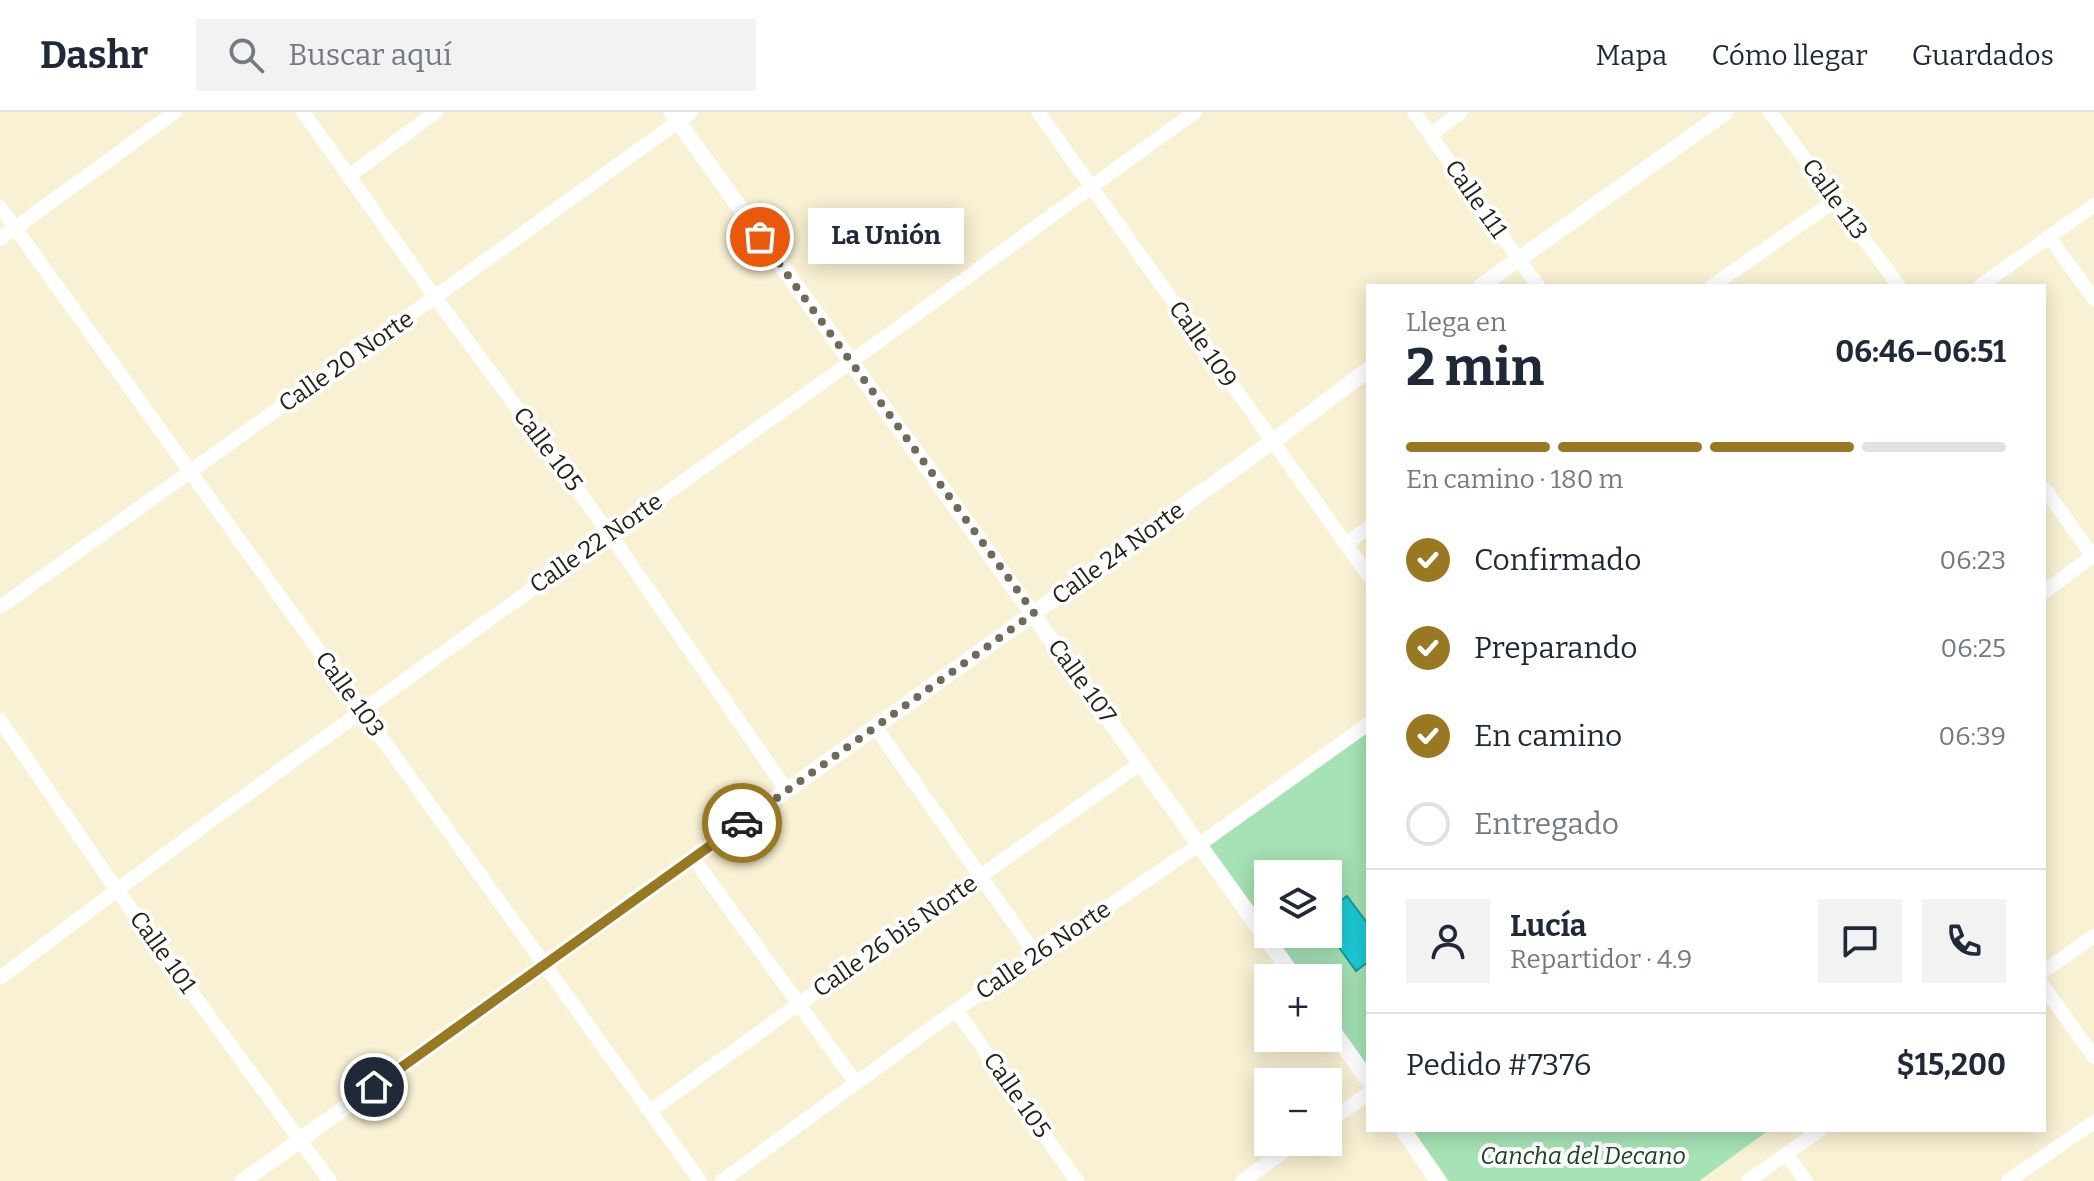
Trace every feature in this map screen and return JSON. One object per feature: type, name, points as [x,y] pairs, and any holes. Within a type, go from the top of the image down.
[{"type":"street","points":[[0,239],[175,112]]},
{"type":"street","name":"Calle 105","points":[[303,112],[610,534],[787,791]]},
{"type":"street","points":[[349,176],[436,112]]},
{"type":"street","name":"Calle 109","points":[[1038,112],[1366,572]]},
{"type":"street","name":"Calle 22 Norte","points":[[0,978],[116,889],[362,710],[850,363],[1195,112]]},
{"type":"street","name":"Calle 111","points":[[1414,112],[1536,284]]},
{"type":"street","points":[[1431,134],[1461,112]]},
{"type":"street","points":[[1484,284],[1726,112]]},
{"type":"street","name":"Calle 113","points":[[1770,112],[1898,284]]},
{"type":"street","name":"Calle 20 Norte","points":[[0,607],[435,297],[680,115]]},
{"type":"street","name":"Calle 107","points":[[680,115],[850,363],[1034,613],[1285,964]]},
{"type":"street","points":[[1715,284],[1836,200]]},
{"type":"street","points":[[1983,284],[2094,205]]},
{"type":"street","name":"Calle 103","points":[[0,207],[700,1181]]},
{"type":"street","points":[[2049,237],[2094,299]]},
{"type":"street","name":"Calle 24 Norte","points":[[243,1181],[876,728],[1366,372]]},
{"type":"street","points":[[2046,491],[2094,557],[2046,591]]},
{"type":"street","points":[[1345,544],[1366,529]]},
{"type":"street","name":"Calle 101","points":[[0,720],[116,889],[330,1181]]},
{"type":"street","name":"Calle 26 Norte","points":[[722,1181],[956,1010],[1200,844],[1366,725]]},
{"type":"street","points":[[876,728],[1036,955]]},
{"type":"street","name":"Calle 26 bis Norte","points":[[650,1111],[1141,763]]},
{"type":"street","points":[[693,858],[856,1083]]},
{"type":"street","points":[[2046,970],[2094,936]]},
{"type":"street","points":[[2046,990],[2094,1057]]},
{"type":"street","name":"Calle 105","points":[[956,1010],[1077,1181]]},
{"type":"street","points":[[1342,1044],[1366,1077]]},
{"type":"street","points":[[1342,1112],[1366,1095]]},
{"type":"street","points":[[2008,1181],[2094,1122]]},
{"type":"street","points":[[1404,1132],[1438,1181]]},
{"type":"street","points":[[1748,1181],[1817,1132]]},
{"type":"street","points":[[1786,1154],[1806,1181]]},
{"type":"street","points":[[1242,1181],[1278,1156]]},
{"type":"green space","points":[[1366,731],[1366,1064],[1342,1031],[1342,964],[1294,964],[1283,948],[1342,948],[1342,860],[1254,860],[1254,908],[1209,845]]},
{"type":"green space","name":"Cancha del Decano","points":[[1414,1132],[1766,1132],[1699,1181],[1449,1181]]},
{"type":"water","points":[[1347,896],[1366,921],[1366,964],[1356,971],[1339,948],[1342,948],[1342,900]]},
{"type":"way so far","points":[[742,823],[1034,613],[760,237]]},
{"type":"place","name":"La Unión","points":[[760,237]]},
{"type":"route","points":[[374,1087],[742,823]]}]
